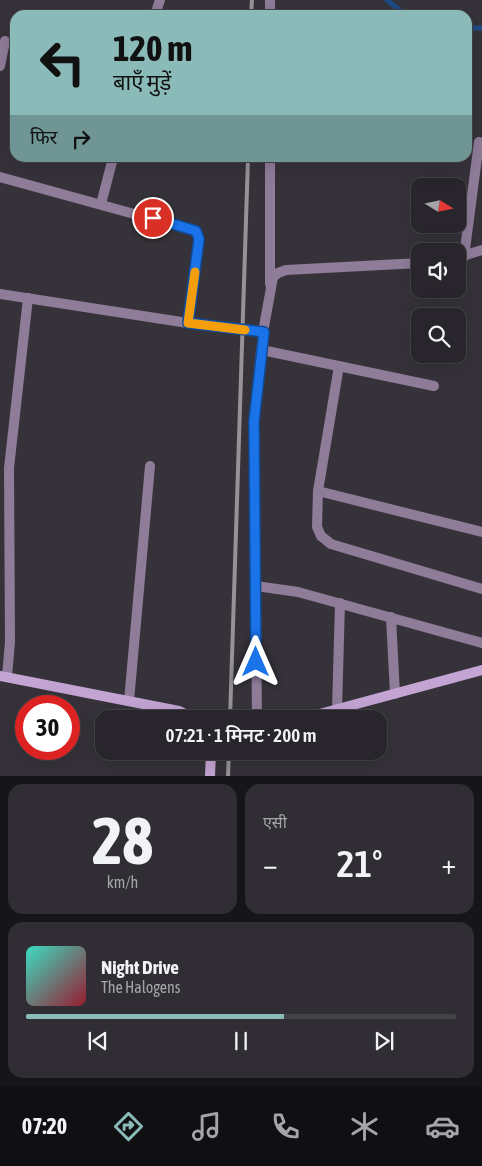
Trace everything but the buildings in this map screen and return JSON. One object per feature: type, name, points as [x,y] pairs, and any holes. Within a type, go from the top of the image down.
[{"type":"main road","points":[[337,710],[482,670]]},
{"type":"main road","points":[[4,676],[174,710]]},
{"type":"main road","points":[[210,776],[211,760]]},
{"type":"street","points":[[0,66],[7,42]]},
{"type":"street","points":[[463,243],[479,142]]},
{"type":"street","points":[[101,204],[112,162]]},
{"type":"street","points":[[257,710],[254,421],[270,287],[270,162]]},
{"type":"street","points":[[0,177],[196,231],[199,239],[188,323]]},
{"type":"street","points":[[466,255],[482,250]]},
{"type":"street","points":[[270,287],[278,273],[286,270],[411,264]]},
{"type":"street","points":[[0,294],[188,323],[264,332]]},
{"type":"street","points":[[4,676],[10,642],[9,468],[28,298]]},
{"type":"street","points":[[262,350],[434,386]]},
{"type":"street","points":[[340,366],[318,491],[317,527],[321,536],[331,544],[482,590]]},
{"type":"street","points":[[129,701],[150,466]]},
{"type":"street","points":[[318,491],[482,532]]},
{"type":"street","points":[[256,586],[298,592],[482,643]]},
{"type":"street","points":[[337,710],[340,603]]},
{"type":"street","points":[[391,617],[395,694]]},
{"type":"waterway","points":[[387,0],[400,10]]},
{"type":"waterway","points":[[472,28],[482,28]]},
{"type":"railway","points":[[251,10],[252,0]]},
{"type":"railway","points":[[230,710],[248,162]]},
{"type":"railway","points":[[228,776],[229,760]]},
{"type":"slow traffic","points":[[195,272],[188,323],[245,330]]},
{"type":"route","points":[[153,218],[188,227],[196,231],[199,239],[188,323],[264,332],[254,421],[256,662]]}]
